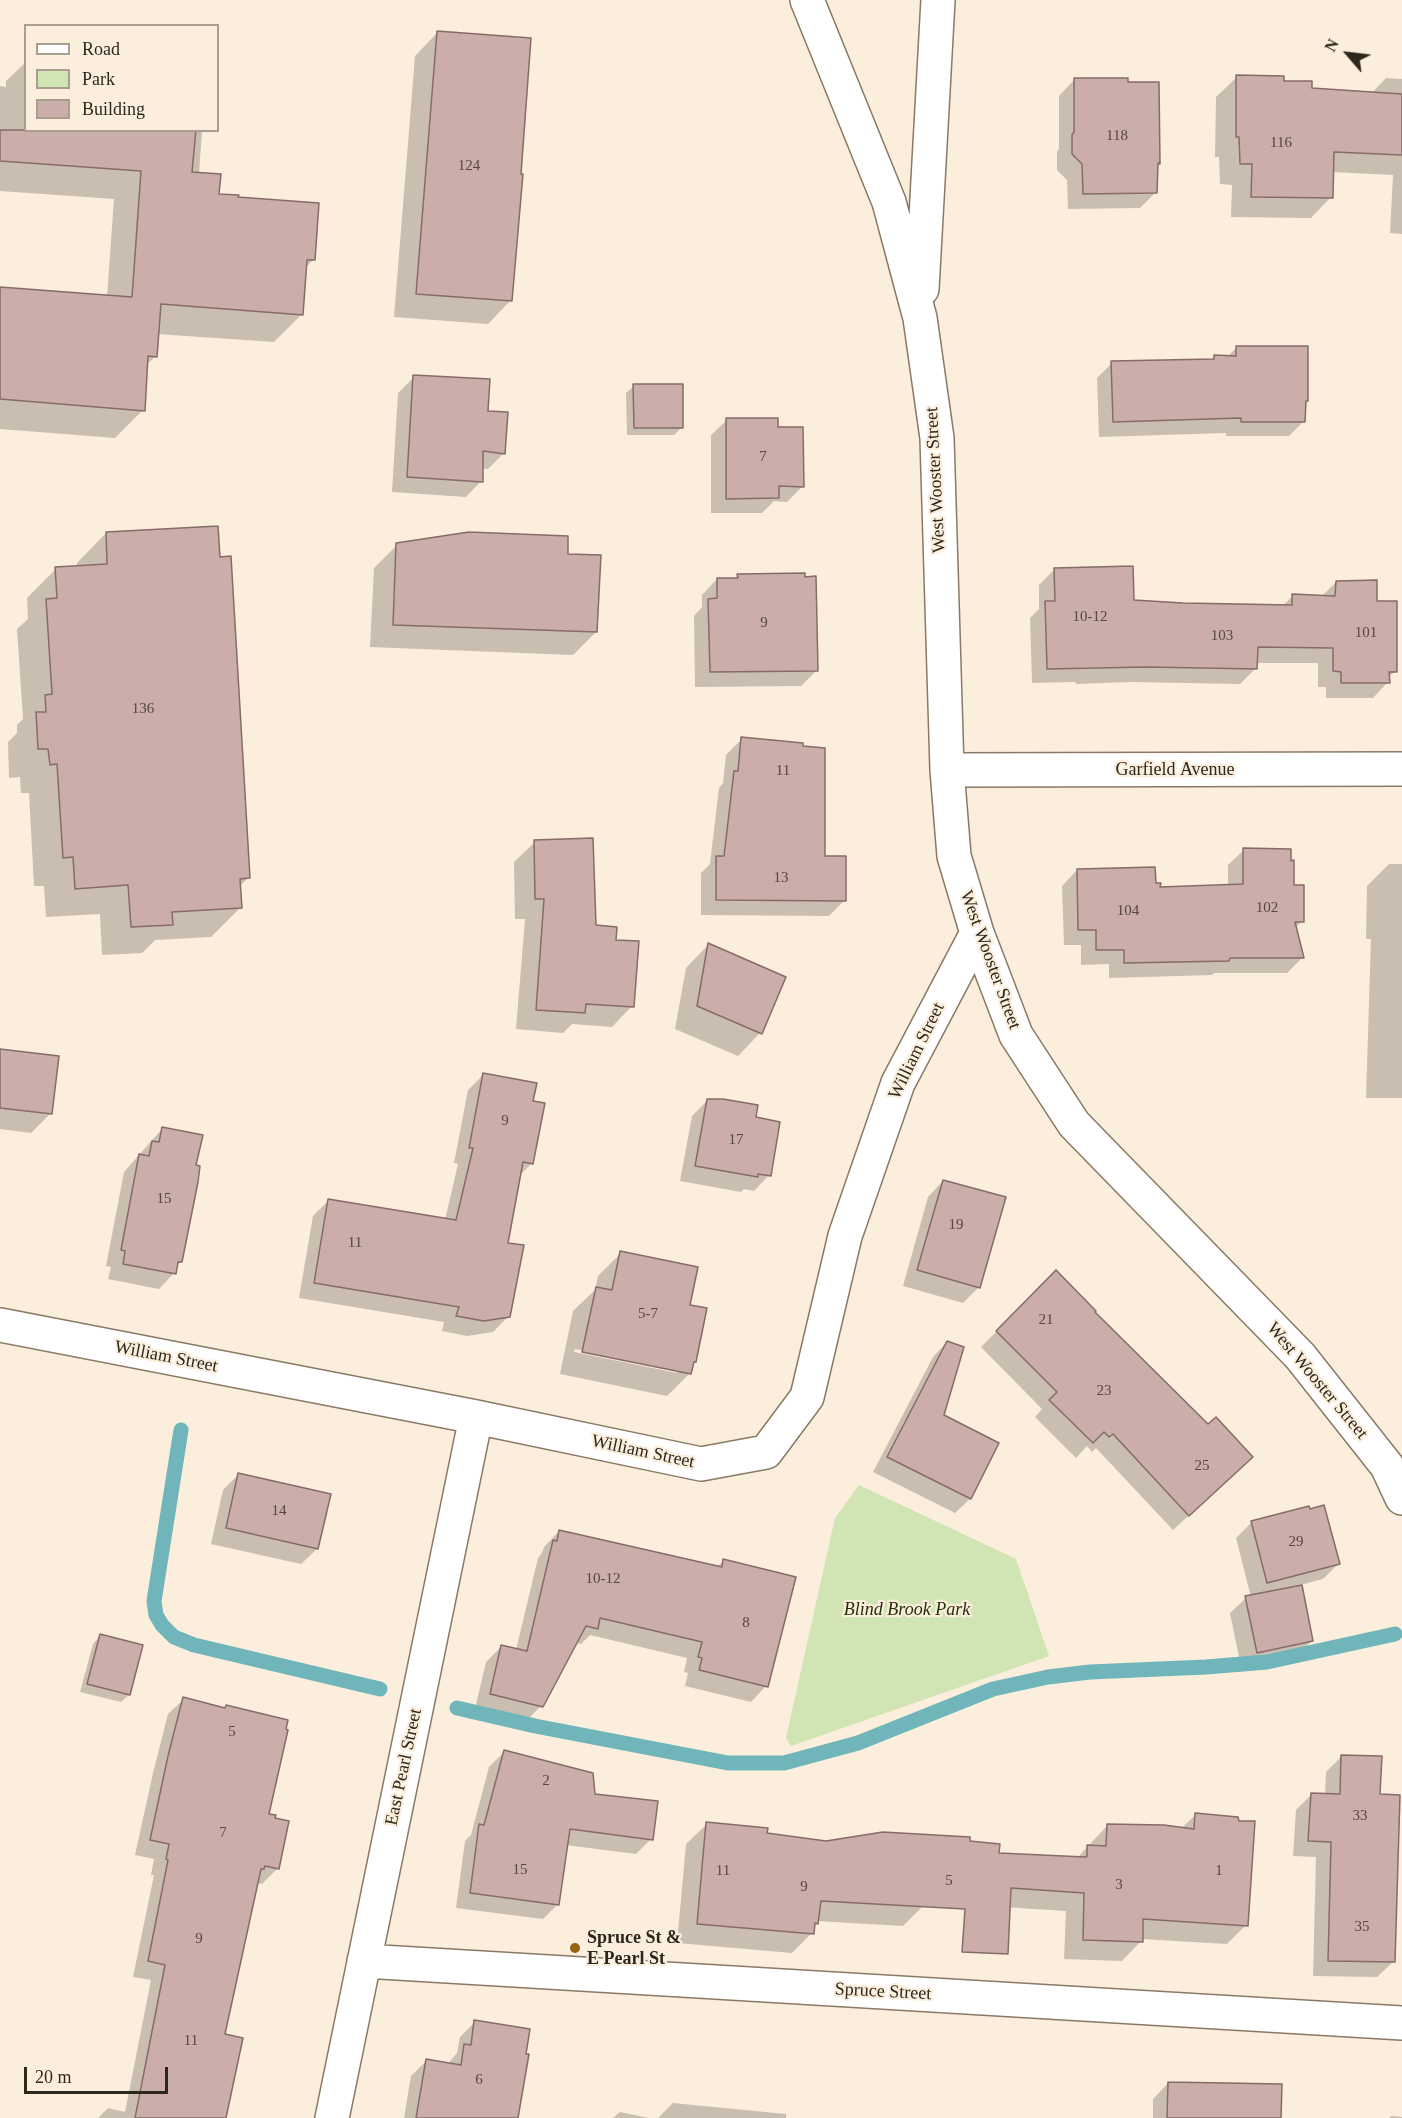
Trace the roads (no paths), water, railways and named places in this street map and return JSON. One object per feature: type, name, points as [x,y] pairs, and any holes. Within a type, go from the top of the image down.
[{"type":"street","name":"West Wooster Street","points":[[807,0],[889,202],[920,318],[938,438],[947,770],[954,856],[977,933],[1016,1035],[1074,1124],[1300,1356],[1387,1466],[1402,1498]]},
{"type":"street","name":"West Wooster Street","points":[[920,318],[938,0]]},
{"type":"street","name":"Garfield Avenue","points":[[947,770],[1402,769]]},
{"type":"street","name":"William Street","points":[[0,1325],[476,1417],[701,1464],[766,1452],[807,1397],[845,1236],[898,1083],[977,933]]},
{"type":"street","name":"East Pearl Street","points":[[332,2118],[476,1417]]},
{"type":"street","name":"Spruce Street","points":[[364,1961],[1402,2024]]},
{"type":"waterway","points":[[181,1430],[154,1601],[156,1615],[162,1625],[174,1637],[194,1645],[380,1689]]},
{"type":"waterway","points":[[457,1708],[535,1726],[728,1763],[784,1763],[858,1743],[993,1689],[1048,1677],[1090,1672],[1267,1662],[1395,1634]]},
{"type":"place","name":"Spruce St & E Pearl St","points":[[575,1948]]},
{"type":"park label","name":"Blind Brook Park","points":[[907,1610]]}]
